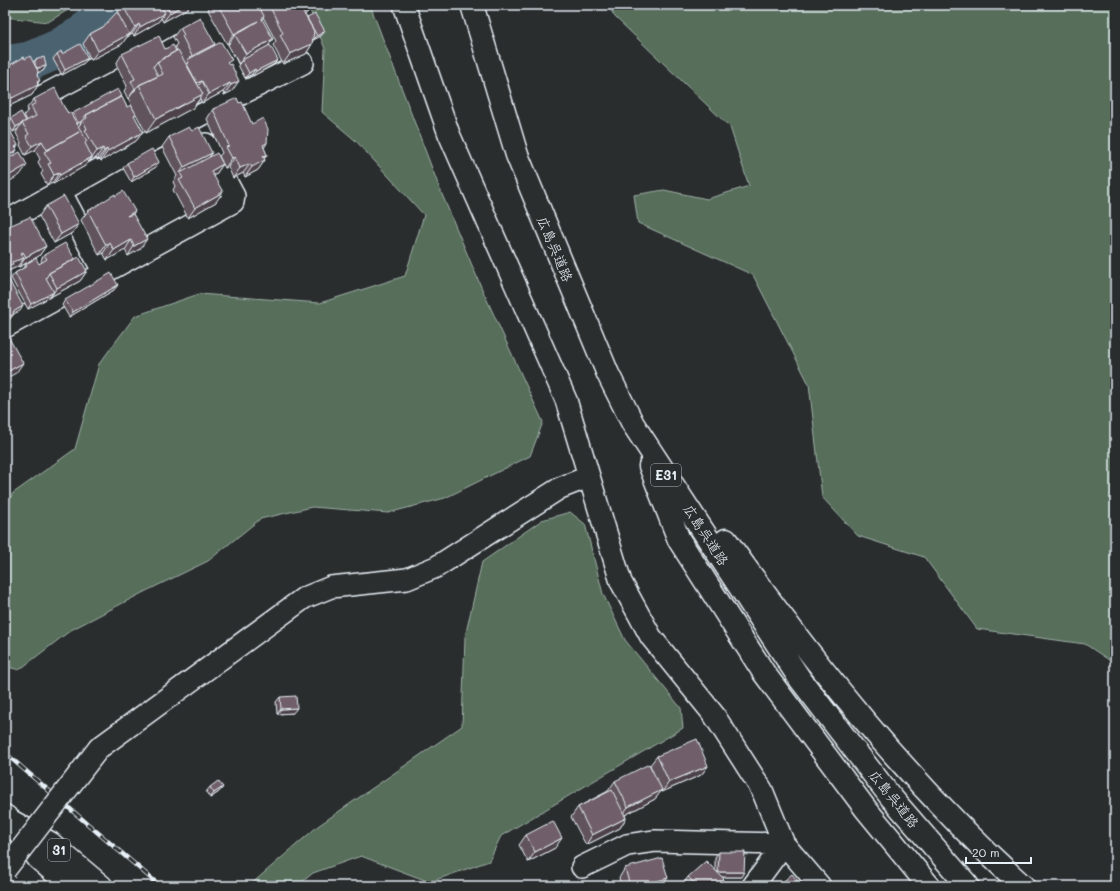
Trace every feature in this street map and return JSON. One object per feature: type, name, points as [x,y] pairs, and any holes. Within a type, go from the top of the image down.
[{"type":"highway","name":"広島呉道路","points":[[472,5],[517,155],[608,374],[633,424],[800,679],[890,796],[968,886]]},
{"type":"highway","points":[[608,374],[768,599],[842,695],[933,798],[1023,886]]},
{"type":"highway","points":[[633,424],[679,540],[764,674],[865,808],[929,886]]},
{"type":"highway","name":"31","points":[[7,822],[38,858],[70,886]]},
{"type":"highway","name":"31","points":[[7,822],[50,842],[101,886]]},
{"type":"street","points":[[404,5],[449,134],[566,400],[588,477],[621,582],[651,637],[714,715],[762,790],[784,844],[820,886]]},
{"type":"street","points":[[5,116],[103,64],[201,7],[241,94]]},
{"type":"street","points":[[5,222],[192,119],[303,63]]},
{"type":"street","points":[[5,327],[232,202],[234,196],[192,119]]},
{"type":"street","points":[[60,191],[104,273]]},
{"type":"street","points":[[5,870],[99,748],[304,598],[331,587],[407,578],[436,566],[560,488],[588,477]]},
{"type":"street","points":[[582,867],[627,845],[655,842],[784,844]]},
{"type":"street","points":[[753,886],[784,844]]},
{"type":"green space","points":[[5,5],[76,5],[48,22],[5,17]]},
{"type":"green space","points":[[308,5],[370,5],[441,192],[482,289],[543,422],[530,456],[445,498],[388,513],[312,507],[260,519],[208,561],[71,630],[19,670],[5,666],[5,519],[12,494],[75,449],[99,364],[135,316],[199,294],[320,303],[405,276],[424,215],[356,141],[322,112],[325,49]]},
{"type":"green space","points":[[608,5],[1115,5],[1115,664],[1085,644],[977,629],[924,557],[858,536],[822,497],[809,384],[753,275],[638,223],[634,195],[664,190],[707,199],[749,186],[730,127],[615,17]]},
{"type":"green space","points":[[570,512],[585,524],[603,594],[625,640],[681,708],[683,728],[501,836],[489,861],[430,882],[361,856],[313,873],[297,886],[249,886],[318,826],[462,726],[465,637],[482,562],[542,520]]},
{"type":"green space","points":[[5,881],[21,881],[28,886],[5,886]]},
{"type":"building","points":[[160,5],[165,13],[140,27],[139,24],[135,27],[123,6]]},
{"type":"building","points":[[166,5],[183,5],[170,13]]},
{"type":"building","points":[[218,5],[258,5],[264,16],[262,19],[273,39],[246,54],[235,35],[258,21],[234,34]]},
{"type":"building","points":[[269,5],[299,5],[314,31],[312,44],[290,54],[280,35],[283,33]]},
{"type":"building","points":[[299,5],[307,5],[310,9],[304,13]]},
{"type":"building","points":[[117,12],[129,34],[98,51],[90,34],[103,27]]},
{"type":"building","points":[[315,14],[325,31],[317,36],[307,18]]},
{"type":"building","points":[[200,17],[215,44],[192,56],[182,36],[184,35],[180,28]]},
{"type":"building","points":[[159,36],[165,49],[173,45],[176,51],[153,66],[158,76],[139,85],[135,89],[131,81],[135,79],[122,54]]},
{"type":"building","points":[[221,42],[232,60],[227,63],[229,65],[231,64],[239,81],[231,85],[230,83],[209,94],[202,81],[197,83],[187,64],[189,63],[187,60]]},
{"type":"building","points":[[80,44],[88,58],[65,70],[57,54],[61,51],[62,54]]},
{"type":"building","points":[[270,45],[278,60],[249,73],[242,60]]},
{"type":"building","points":[[178,50],[203,94],[156,119],[139,85],[163,74],[157,62]]},
{"type":"building","points":[[30,56],[38,71],[37,76],[40,80],[37,82],[38,85],[12,98],[5,84],[5,62],[8,61],[10,65],[24,57],[25,59]]},
{"type":"building","points":[[44,57],[46,66],[37,68],[35,65],[35,60]]},
{"type":"building","points":[[5,88],[9,95],[5,97]]},
{"type":"building","points":[[55,88],[64,107],[68,113],[70,112],[87,141],[85,143],[92,157],[60,175],[59,173],[54,175],[48,164],[51,163],[44,152],[79,132],[47,150],[42,141],[32,146],[26,136],[29,134],[22,123],[36,116],[31,106],[36,103],[34,99]]},
{"type":"building","points":[[118,89],[122,96],[86,115],[82,121],[78,123],[73,113]]},
{"type":"building","points":[[122,97],[127,107],[131,105],[136,114],[134,115],[143,132],[108,151],[107,149],[104,151],[103,148],[97,151],[85,130],[87,129],[83,120],[87,118],[86,115]]},
{"type":"building","points":[[237,98],[239,103],[242,102],[252,124],[263,118],[268,129],[267,143],[263,145],[267,155],[263,156],[265,160],[252,167],[250,164],[240,168],[235,157],[232,158],[226,147],[229,146],[213,109]]},
{"type":"building","points":[[21,112],[26,121],[16,127],[11,118]]},
{"type":"building","points":[[5,121],[18,145],[15,147],[17,150],[5,157]]},
{"type":"building","points":[[189,127],[192,131],[199,127],[212,153],[184,167],[169,137]]},
{"type":"building","points":[[152,149],[159,162],[134,177],[127,163]]},
{"type":"building","points":[[20,152],[27,165],[5,178],[5,160]]},
{"type":"building","points":[[217,153],[223,164],[211,171],[223,192],[195,208],[179,180],[183,178],[180,173]]},
{"type":"building","points":[[123,191],[135,211],[127,216],[133,214],[147,239],[134,246],[131,240],[114,250],[110,243],[106,245],[88,211],[115,194],[115,196]]},
{"type":"building","points":[[64,196],[79,224],[61,234],[46,206]]},
{"type":"building","points":[[30,217],[46,246],[26,257],[23,252],[21,253],[24,258],[12,262],[13,264],[5,268],[5,225],[8,224],[9,226]]},
{"type":"building","points":[[65,243],[75,259],[49,273],[46,278],[54,292],[31,304],[15,273],[27,266],[26,264],[36,258],[39,264],[47,259],[44,255]]},
{"type":"building","points":[[79,257],[87,271],[57,288],[49,273]]},
{"type":"building","points":[[111,273],[118,285],[73,312],[65,300]]},
{"type":"building","points":[[8,278],[23,306],[13,312],[14,314],[5,319],[5,279]]},
{"type":"building","points":[[5,331],[23,363],[5,373]]},
{"type":"building","points":[[296,696],[297,708],[281,709],[280,697]]},
{"type":"building","points":[[697,739],[708,766],[669,782],[657,756]]},
{"type":"building","points":[[649,764],[662,790],[628,807],[615,781]]},
{"type":"building","points":[[218,781],[223,787],[214,793],[210,787]]},
{"type":"building","points":[[612,790],[626,818],[592,835],[578,807]]},
{"type":"building","points":[[553,821],[562,838],[535,852],[526,835]]},
{"type":"building","points":[[719,852],[745,852],[744,872],[718,872]]},
{"type":"building","points":[[662,858],[668,878],[640,886],[630,886],[625,868]]},
{"type":"building","points":[[706,861],[724,879],[716,886],[697,886],[688,877]]},
{"type":"building","points":[[792,874],[802,886],[778,886]]},
{"type":"waterway","points":[[5,65],[30,61],[58,49],[85,33],[108,5]]},
{"type":"railway","points":[[5,753],[160,886]]}]
